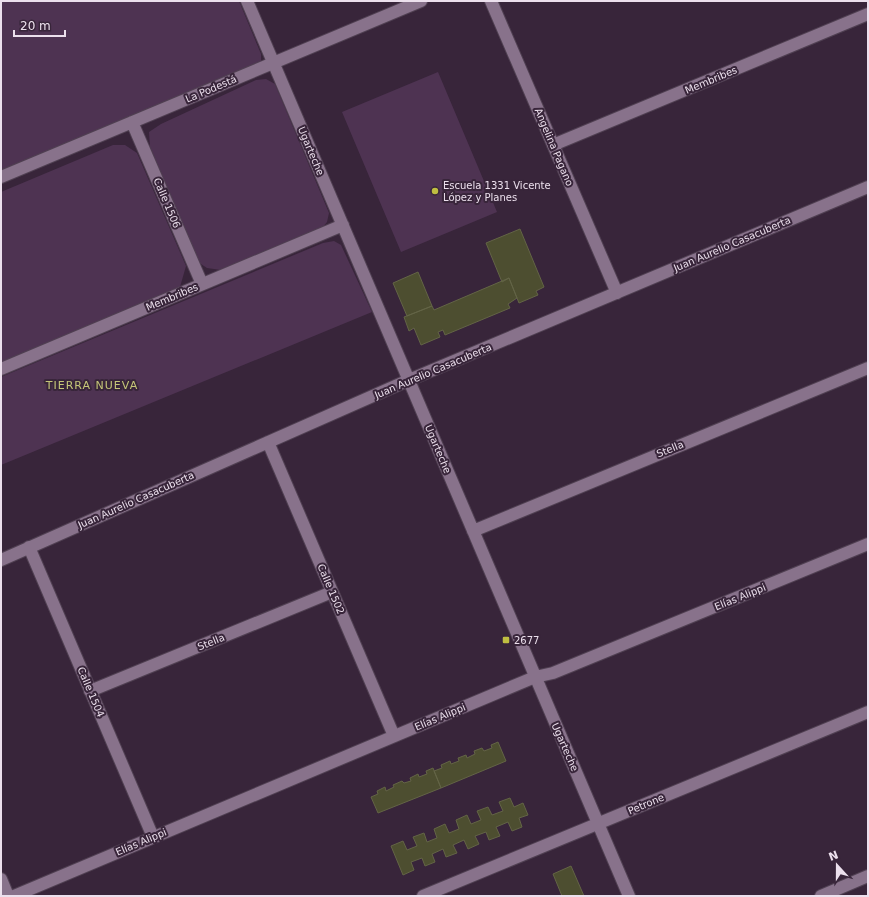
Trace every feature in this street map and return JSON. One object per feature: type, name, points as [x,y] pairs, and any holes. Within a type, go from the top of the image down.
[{"type":"street","name":"Ugarteche","points":[[247,1],[629,896]]},
{"type":"street","name":"La Podestá","points":[[1,177],[421,1]]},
{"type":"street","name":"Angelina Pagano","points":[[491,1],[617,293]]},
{"type":"street","name":"Membribes","points":[[553,145],[868,14]]},
{"type":"street","name":"Calle 1506","points":[[132,122],[202,284]]},
{"type":"street","name":"Juan Aurelio Casacuberta","points":[[1,560],[409,380],[868,187]]},
{"type":"street","name":"Membribes","points":[[1,369],[342,225]]},
{"type":"street","name":"Stella","points":[[473,531],[868,368]]},
{"type":"street","name":"Calle 1502","points":[[268,442],[394,736]]},
{"type":"street","name":"Elías Alippi","points":[[14,896],[535,677],[561,670],[868,544]]},
{"type":"street","name":"Calle 1504","points":[[29,547],[153,837]]},
{"type":"street","name":"Stella","points":[[90,692],[332,592]]},
{"type":"street","name":"Petrone","points":[[424,896],[868,712]]},
{"type":"street","points":[[821,896],[868,876]]},
{"type":"street","points":[[1,879],[8,896]]},
{"type":"shaded area","points":[[1,1],[239,1],[261,54],[261,61],[253,67],[1,171]]},
{"type":"shaded area","points":[[438,72],[497,212],[401,252],[342,112]]},
{"type":"shaded area","points":[[266,79],[275,84],[329,213],[327,222],[322,228],[221,270],[207,268],[198,262],[150,147],[149,132],[161,124],[256,80]]},
{"type":"shaded area","points":[[113,145],[125,145],[137,153],[186,266],[180,287],[1,363],[1,192]]},
{"type":"shaded area","points":[[334,241],[341,245],[372,312],[1,465],[1,377],[323,243]]},
{"type":"building","points":[[520,229],[544,287],[536,291],[538,295],[519,303],[509,278],[502,282],[486,243]]},
{"type":"building","points":[[418,272],[432,306],[407,316],[393,283]]},
{"type":"building","points":[[509,278],[517,298],[508,304],[510,308],[445,335],[443,330],[438,332],[440,337],[421,345],[414,328],[409,331],[404,317],[432,306],[434,310]]},
{"type":"building","points":[[498,742],[506,761],[441,788],[434,771],[442,768],[441,765],[450,761],[451,764],[459,761],[458,758],[466,755],[467,758],[475,754],[474,751],[482,748],[484,751],[492,748],[491,745]]},
{"type":"building","points":[[433,768],[441,788],[378,813],[371,797],[378,794],[377,791],[385,787],[386,791],[394,787],[393,785],[402,781],[404,783],[411,781],[410,778],[418,774],[419,777],[427,774],[426,771]]},
{"type":"building","points":[[510,798],[514,807],[523,803],[528,815],[519,818],[522,827],[512,831],[508,822],[496,827],[500,836],[489,840],[486,832],[475,836],[479,844],[468,849],[464,840],[453,845],[457,853],[446,857],[443,849],[432,854],[435,862],[425,866],[422,858],[411,862],[414,870],[403,875],[391,846],[403,841],[407,850],[417,846],[413,837],[424,833],[427,842],[437,838],[434,829],[445,824],[449,833],[459,829],[456,820],[467,815],[471,824],[481,820],[477,811],[488,807],[492,815],[503,811],[499,802]]},
{"type":"building","points":[[571,866],[584,896],[562,896],[553,874]]},
{"type":"place","name":"Escuela 1331 Vicente López y Planes","points":[[435,191]]},
{"type":"place","name":"2677","points":[[506,640]]},
{"type":"district","name":"TIERRA NUEVA","points":[[92,385]]}]
